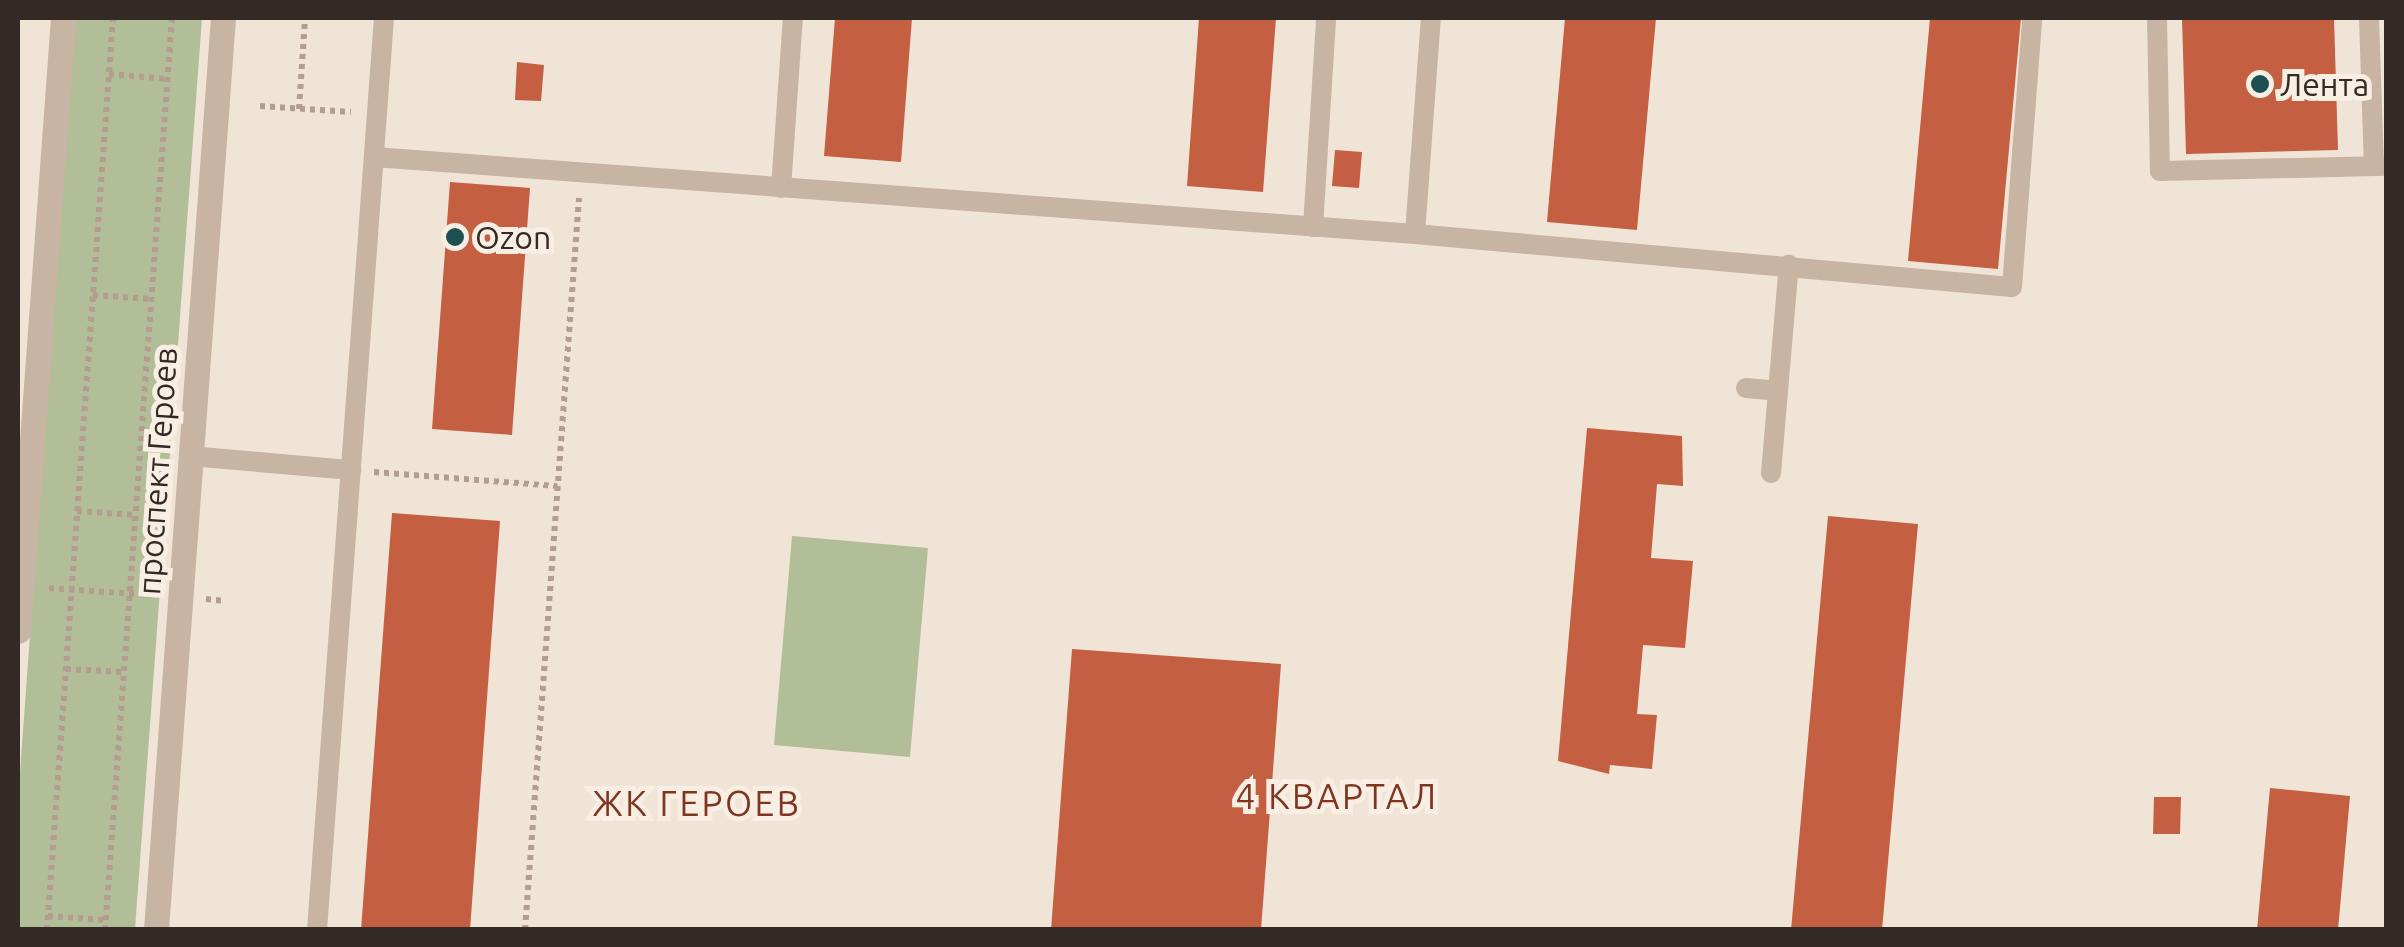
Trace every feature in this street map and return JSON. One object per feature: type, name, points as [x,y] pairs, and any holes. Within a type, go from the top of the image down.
[{"type":"street","points":[[18,631],[24,446],[63,18]]},
{"type":"street","name":"проспект Героев","points":[[156,930],[222,18]]},
{"type":"lane","points":[[317,930],[384,18]]},
{"type":"lane","points":[[781,188],[792,18]]},
{"type":"lane","points":[[1312,226],[1326,18]]},
{"type":"lane","points":[[1415,234],[1432,18]]},
{"type":"lane","points":[[374,156],[581,175],[1415,234],[1788,264],[2012,287],[2032,18]]},
{"type":"lane","points":[[2157,18],[2160,170],[2380,166],[2369,18]]},
{"type":"lane","points":[[1771,473],[1788,264]]},
{"type":"lane","points":[[1746,388],[1778,391]]},
{"type":"lane","points":[[190,456],[351,470]]},
{"type":"path","points":[[47,930],[114,18]]},
{"type":"path","points":[[105,930],[172,18]]},
{"type":"path","points":[[300,108],[306,18]]},
{"type":"path","points":[[109,74],[168,78]]},
{"type":"path","points":[[260,106],[378,114]]},
{"type":"path","points":[[525,930],[581,175]]},
{"type":"path","points":[[93,295],[151,299]]},
{"type":"path","points":[[351,470],[558,486]]},
{"type":"path","points":[[77,510],[135,515]]},
{"type":"path","points":[[38,587],[160,596]]},
{"type":"path","points":[[205,599],[224,601]]},
{"type":"path","points":[[66,669],[124,672]]},
{"type":"path","points":[[48,916],[106,920]]},
{"type":"green space","points":[[75,18],[202,18],[135,929],[18,930],[18,800]]},
{"type":"green space","points":[[792,536],[928,548],[910,757],[774,745]]},
{"type":"building","points":[[835,18],[912,18],[901,162],[824,156]]},
{"type":"building","points":[[1199,18],[1276,18],[1263,192],[1187,186]]},
{"type":"building","points":[[1565,18],[1656,18],[1637,230],[1547,222]]},
{"type":"building","points":[[1930,18],[2021,18],[1998,269],[1908,261]]},
{"type":"building","name":"Лента","points":[[2182,18],[2334,18],[2338,150],[2186,154]]},
{"type":"building","points":[[517,62],[544,65],[541,101],[515,100]]},
{"type":"building","points":[[1335,150],[1362,152],[1359,188],[1332,186]]},
{"type":"building","points":[[450,182],[530,188],[512,435],[432,429]]},
{"type":"building","points":[[1587,428],[1682,436],[1683,486],[1657,484],[1651,558],[1693,561],[1685,648],[1643,645],[1637,714],[1657,715],[1652,769],[1610,765],[1609,774],[1558,761]]},
{"type":"building","points":[[392,513],[500,521],[470,930],[361,930]]},
{"type":"building","points":[[1828,516],[1918,524],[1882,930],[1791,930]]},
{"type":"building","points":[[1072,649],[1281,664],[1261,930],[1051,930]]},
{"type":"building","points":[[2270,788],[2350,796],[2338,930],[2257,930]]},
{"type":"building","points":[[2154,797],[2181,797],[2180,834],[2153,834]]},
{"type":"place","name":"Лента","points":[[2260,84]]},
{"type":"place","name":"Ozon","points":[[455,237]]},
{"type":"district","name":"4 КВАРТАЛ","points":[[1337,796]]},
{"type":"district","name":"ЖК ГЕРОЕВ","points":[[697,803]]}]
